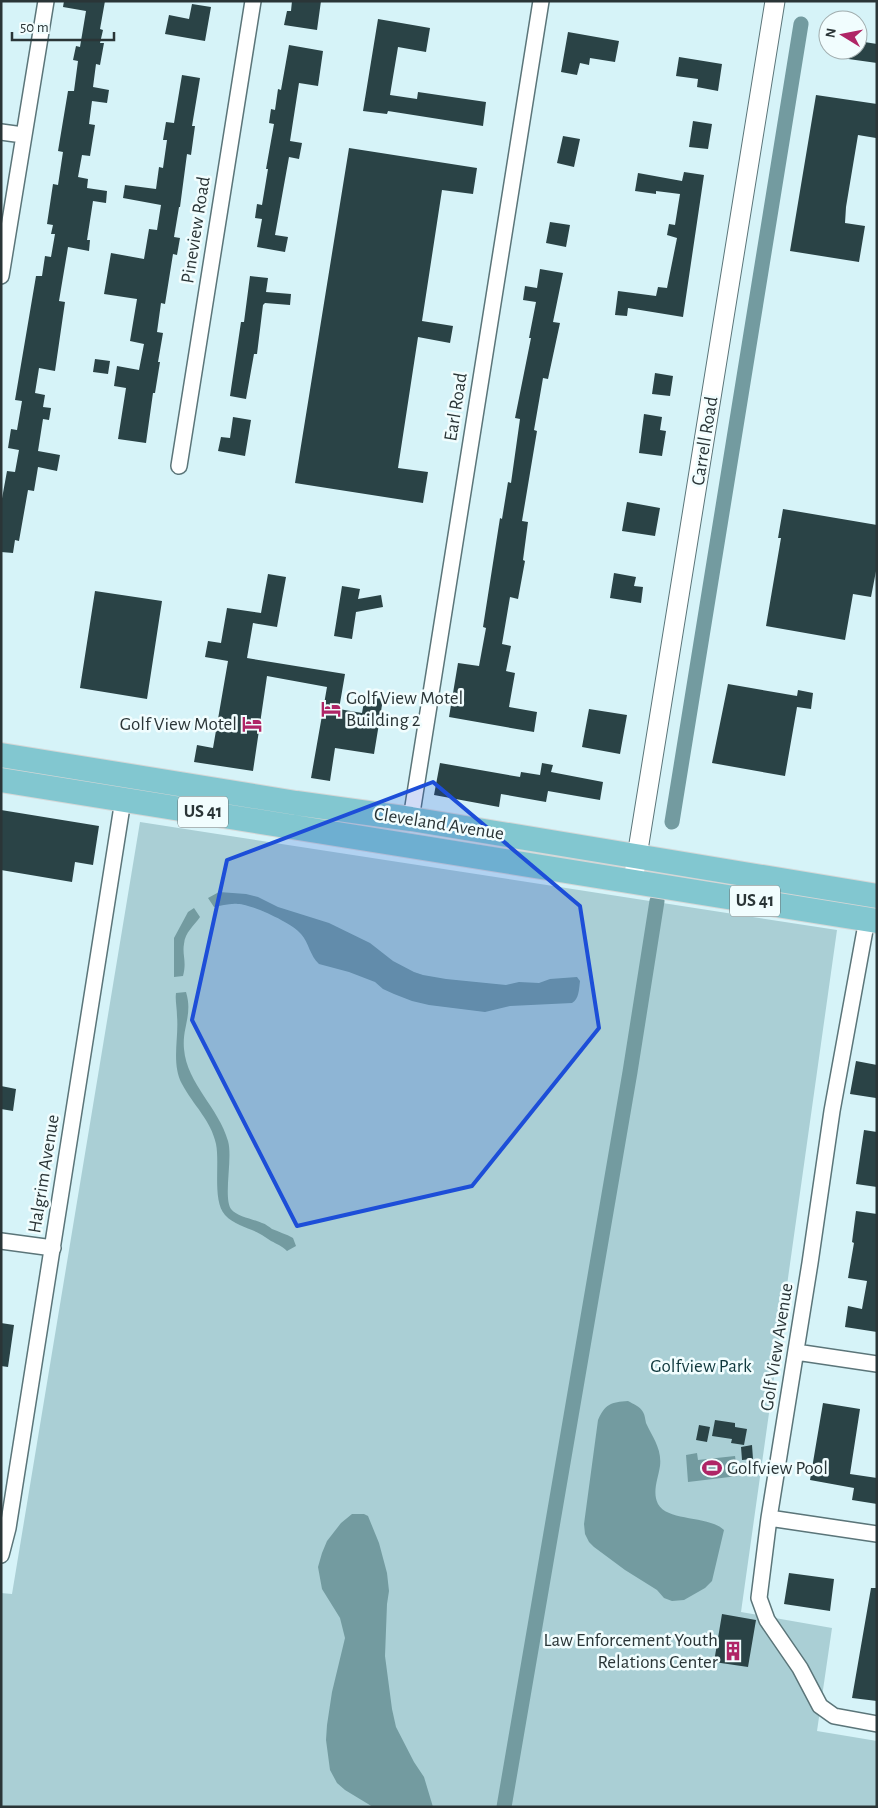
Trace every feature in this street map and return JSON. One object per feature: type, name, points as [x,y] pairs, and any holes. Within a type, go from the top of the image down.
[{"type":"main road","name":"Cleveland Avenue","points":[[1,755],[296,803],[411,819],[877,896]]},
{"type":"main road","name":"Cleveland Avenue","points":[[1,780],[872,920]]},
{"type":"main road","points":[[123,800],[156,787],[186,785]]},
{"type":"street","points":[[1,276],[46,1]]},
{"type":"street","name":"Pineview Road","points":[[179,466],[253,1]]},
{"type":"street","name":"Earl Road","points":[[411,819],[540,1]]},
{"type":"street","name":"Carrell Road","points":[[633,881],[775,1]]},
{"type":"street","points":[[1,132],[23,135]]},
{"type":"street","name":"Halgrim Avenue","points":[[1,1555],[8,1528],[123,800]]},
{"type":"street","name":"Golf View Avenue","points":[[872,920],[832,1111],[769,1518],[759,1598],[767,1620],[800,1668],[820,1706],[834,1716],[877,1724]]},
{"type":"street","points":[[1,1241],[53,1248]]},
{"type":"street","points":[[796,1352],[877,1364]]},
{"type":"street","points":[[769,1518],[877,1534]]},
{"type":"highlighted area","points":[[433,782],[580,906],[599,1028],[472,1186],[297,1226],[192,1020],[227,860]]},
{"type":"green space","name":"Golfview Park","points":[[140,822],[837,930],[741,1612],[832,1628],[817,1731],[877,1741],[877,1807],[1,1807],[1,1593],[12,1594]]},
{"type":"shaded area","points":[[219,892],[258,897],[278,907],[329,923],[370,943],[393,961],[423,975],[506,985],[519,982],[539,983],[550,979],[577,977],[580,981],[578,994],[572,1003],[510,1006],[485,1012],[412,1001],[383,989],[375,982],[349,972],[319,964],[301,934],[271,915],[244,905],[232,904],[214,907],[208,898]]},
{"type":"shaded area","points":[[194,908],[200,917],[185,940],[183,976],[174,977],[174,938],[188,912]]},
{"type":"shaded area","points":[[186,992],[188,1014],[184,1034],[184,1049],[186,1062],[197,1085],[224,1129],[228,1141],[228,1196],[231,1209],[237,1214],[263,1223],[293,1238],[296,1246],[287,1251],[260,1234],[229,1219],[221,1209],[217,1191],[217,1152],[214,1135],[186,1092],[177,1068],[176,993]]},
{"type":"shaded area","points":[[628,1401],[642,1410],[660,1454],[660,1466],[655,1490],[658,1504],[670,1514],[708,1522],[724,1530],[712,1581],[705,1588],[684,1600],[672,1601],[664,1598],[657,1590],[625,1570],[594,1547],[585,1534],[584,1524],[598,1420],[603,1410],[609,1405]]},
{"type":"shaded area","name":"Golfview Pool","points":[[697,1453],[698,1460],[735,1456],[738,1476],[688,1482],[686,1455]]},
{"type":"shaded area","points":[[352,1514],[368,1516],[379,1543],[387,1573],[389,1591],[385,1656],[392,1709],[396,1727],[424,1777],[433,1807],[373,1807],[345,1790],[337,1783],[330,1770],[326,1740],[327,1725],[332,1692],[345,1638],[340,1618],[322,1589],[318,1567],[327,1541],[341,1523]]},
{"type":"building","points":[[64,1],[105,1],[100,29],[103,30],[100,43],[104,43],[100,65],[96,64],[93,87],[109,90],[107,103],[92,101],[89,124],[95,125],[90,156],[82,155],[78,177],[88,179],[87,188],[107,191],[106,203],[93,201],[87,240],[90,240],[89,251],[68,247],[59,301],[65,302],[55,371],[39,368],[35,393],[45,395],[43,407],[51,408],[49,420],[43,419],[38,451],[60,455],[57,471],[38,467],[34,491],[28,490],[19,541],[15,540],[13,553],[1,552],[1,504],[7,471],[15,472],[19,450],[8,448],[11,429],[17,430],[22,401],[15,400],[36,276],[42,276],[45,256],[51,257],[55,234],[51,234],[53,225],[47,224],[53,184],[58,185],[63,152],[58,151],[68,91],[74,91],[78,61],[73,60],[76,46],[80,47],[86,11],[63,7]]},
{"type":"building","points":[[292,1],[321,1],[317,30],[284,25],[287,11],[291,11]]},
{"type":"building","points":[[192,4],[211,7],[205,41],[165,34],[169,15],[189,19]]},
{"type":"building","points":[[378,19],[430,28],[426,52],[398,47],[390,95],[417,99],[418,92],[486,102],[483,126],[388,111],[387,114],[363,111]]},
{"type":"building","points":[[568,32],[619,41],[615,62],[590,58],[589,65],[580,63],[577,75],[561,72]]},
{"type":"building","points":[[868,43],[877,44],[877,63],[856,60],[868,60]]},
{"type":"building","points":[[289,45],[323,51],[318,86],[299,83],[290,141],[302,143],[299,159],[289,157],[275,235],[288,237],[285,252],[257,247],[262,219],[255,218],[257,204],[262,205],[268,169],[266,169],[274,124],[269,123],[271,109],[275,110],[278,89],[281,90]]},
{"type":"building","points":[[679,57],[722,64],[718,91],[697,87],[698,79],[676,76]]},
{"type":"building","points":[[182,75],[200,78],[192,126],[195,126],[191,155],[187,154],[174,237],[180,238],[177,255],[173,254],[165,304],[161,303],[157,332],[163,333],[158,362],[160,362],[155,393],[153,393],[146,443],[118,439],[126,388],[114,386],[117,366],[139,370],[144,344],[130,341],[137,299],[104,294],[111,253],[144,259],[149,229],[157,230],[161,205],[123,198],[125,185],[156,189],[159,167],[163,168],[167,140],[163,140],[166,122],[174,123]]},
{"type":"building","points":[[816,95],[877,104],[876,138],[858,135],[846,207],[845,223],[865,226],[859,262],[790,251]]},
{"type":"building","points":[[693,121],[712,124],[708,149],[689,147]]},
{"type":"building","points":[[563,136],[580,139],[574,167],[557,163]]},
{"type":"building","points":[[349,148],[477,168],[473,194],[442,190],[422,321],[453,326],[450,343],[418,337],[398,468],[428,472],[423,503],[295,483]]},
{"type":"building","points":[[684,172],[704,175],[683,317],[628,308],[627,316],[615,315],[618,291],[656,296],[658,287],[667,288],[677,238],[667,235],[669,224],[675,225],[680,194],[656,191],[656,194],[635,191],[638,173],[682,181]]},
{"type":"building","points":[[550,222],[570,225],[566,247],[546,243]]},
{"type":"building","points":[[540,269],[563,273],[553,322],[560,323],[548,379],[543,378],[534,430],[537,431],[522,521],[528,522],[523,560],[525,561],[518,599],[510,597],[502,644],[511,646],[506,671],[515,673],[509,707],[537,712],[534,732],[449,717],[458,663],[479,666],[486,628],[483,627],[500,518],[502,519],[508,482],[511,483],[520,419],[515,418],[536,302],[523,300],[525,286],[537,288]]},
{"type":"building","points":[[250,276],[268,278],[266,292],[291,294],[290,305],[265,303],[263,305],[257,354],[254,354],[246,399],[230,396],[241,322],[244,322]]},
{"type":"building","points":[[95,359],[110,361],[108,374],[93,372]]},
{"type":"building","points":[[655,373],[673,376],[670,396],[652,394]]},
{"type":"building","points":[[644,414],[662,417],[660,430],[666,431],[662,456],[639,453]]},
{"type":"building","points":[[233,417],[251,420],[245,456],[218,451],[221,437],[230,438]]},
{"type":"building","points":[[627,502],[660,508],[655,536],[622,531]]},
{"type":"building","points":[[783,509],[877,525],[877,566],[871,597],[853,594],[845,640],[766,626],[781,538],[778,538]]},
{"type":"building","points":[[614,573],[636,577],[634,586],[643,587],[641,603],[610,598]]},
{"type":"building","points":[[268,574],[286,577],[277,627],[253,623],[247,658],[345,674],[339,709],[362,713],[365,696],[383,699],[374,754],[335,748],[330,781],[311,778],[327,687],[267,676],[253,771],[194,762],[197,745],[213,748],[228,661],[205,657],[208,641],[221,643],[227,608],[261,613]]},
{"type":"building","points":[[342,586],[360,589],[358,599],[381,595],[383,607],[356,612],[352,639],[334,636]]},
{"type":"building","points":[[95,591],[162,601],[147,699],[80,688]]},
{"type":"building","points":[[728,684],[797,696],[798,690],[813,693],[811,709],[797,707],[785,776],[712,763]]},
{"type":"building","points":[[589,709],[627,715],[620,754],[582,747]]},
{"type":"building","points":[[440,763],[520,777],[521,772],[540,775],[542,763],[553,765],[551,772],[603,782],[600,800],[548,791],[546,802],[501,794],[499,807],[434,795]]},
{"type":"building","points":[[1,810],[99,826],[93,865],[75,862],[72,882],[1,870]]},
{"type":"building","points":[[856,1061],[877,1065],[876,1098],[850,1094]]},
{"type":"building","points":[[1,1086],[16,1089],[13,1111],[1,1109]]},
{"type":"building","points":[[864,1130],[877,1132],[877,1187],[856,1184]]},
{"type":"building","points":[[856,1211],[877,1214],[877,1332],[845,1327],[848,1306],[862,1309],[867,1281],[848,1278],[854,1243],[852,1242]]},
{"type":"building","points":[[1,1323],[14,1325],[8,1367],[1,1366]]},
{"type":"building","points":[[823,1403],[860,1409],[850,1474],[877,1478],[877,1504],[852,1500],[854,1488],[810,1480]]},
{"type":"building","points":[[715,1420],[735,1423],[735,1427],[747,1429],[744,1445],[731,1443],[732,1439],[712,1436]]},
{"type":"building","points":[[699,1425],[710,1427],[707,1442],[696,1440]]},
{"type":"building","points":[[752,1445],[753,1459],[742,1460],[741,1447]]},
{"type":"building","points":[[789,1573],[834,1579],[830,1611],[784,1604]]},
{"type":"building","points":[[871,1588],[877,1588],[877,1701],[852,1698]]},
{"type":"building","name":"Law Enforcement Youth Relations Center","points":[[722,1614],[756,1620],[748,1667],[714,1662]]},
{"type":"waterway","points":[[672,822],[801,24]]},
{"type":"waterway","points":[[504,1807],[630,1072],[657,901]]},
{"type":"place","name":"Golf View Motel Building 2","points":[[331,709]]},
{"type":"place","name":"Golf View Motel","points":[[252,724]]},
{"type":"place","name":"Golfview Pool","points":[[712,1468]]},
{"type":"place","name":"Law Enforcement Youth Relations Center","points":[[733,1651]]}]
